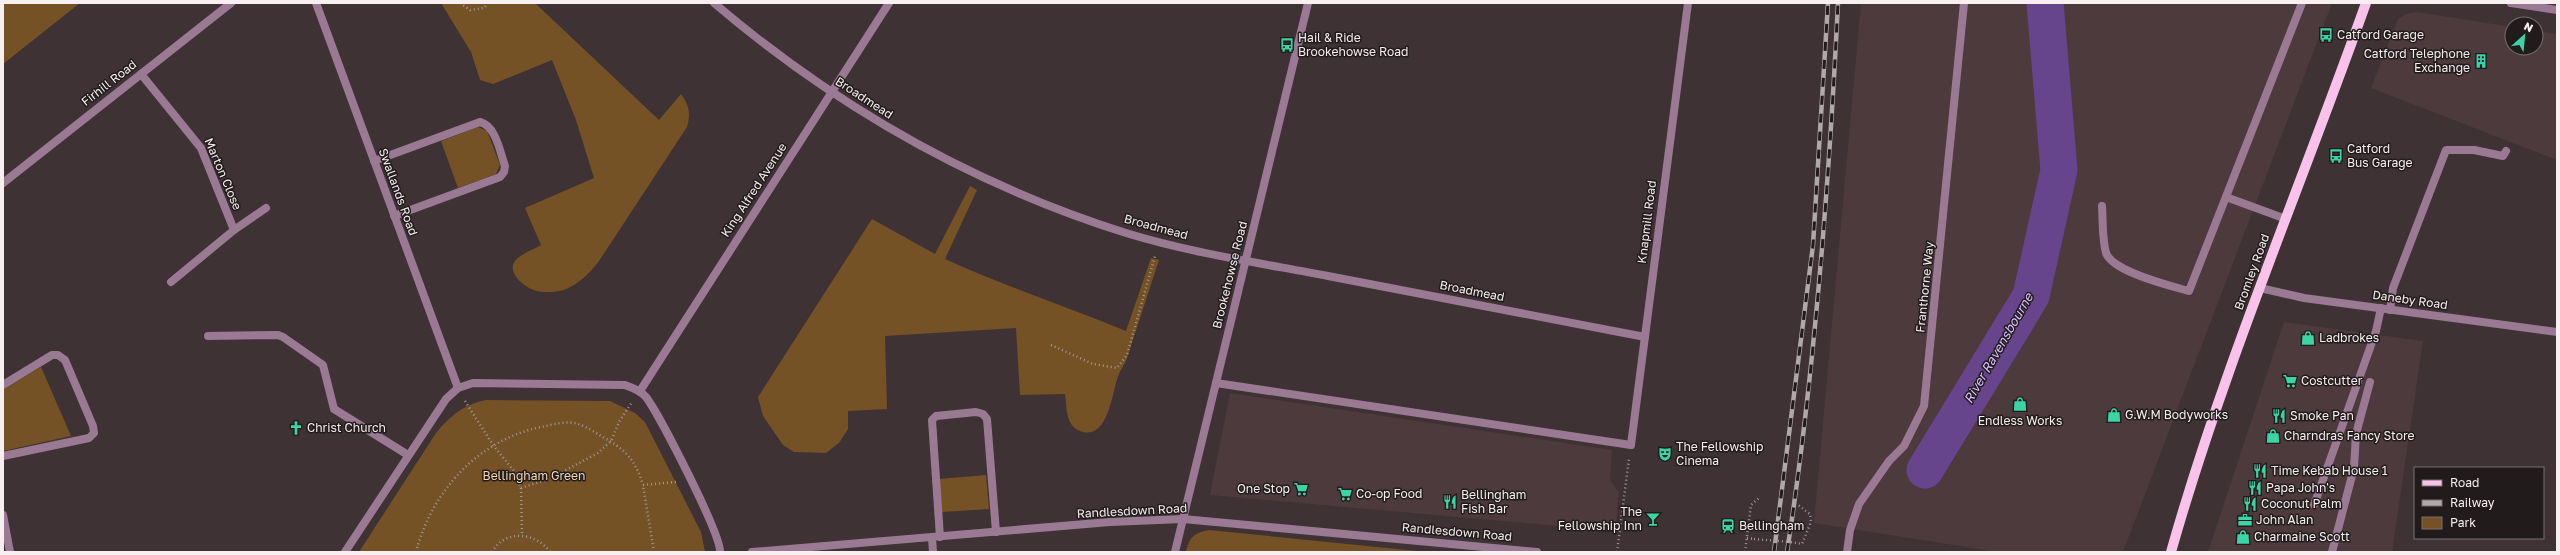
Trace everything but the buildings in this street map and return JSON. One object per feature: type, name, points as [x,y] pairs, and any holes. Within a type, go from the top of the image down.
[{"type":"main road","name":"Bromley Road","points":[[2171,552],[2194,471],[2366,3]]},
{"type":"street","name":"Firhill Road","points":[[3,183],[231,3]]},
{"type":"street","name":"Swallands Road","points":[[316,3],[458,388]]},
{"type":"street","name":"Broadmead","points":[[714,3],[831,91],[895,132],[1000,186],[1081,217],[1160,242],[1645,337]]},
{"type":"street","name":"King Alfred Avenue","points":[[640,391],[831,91],[889,3]]},
{"type":"street","name":"Brookehowse Road","points":[[1175,552],[1308,3]]},
{"type":"street","name":"Knapmill Road","points":[[1631,445],[1688,3]]},
{"type":"street","name":"Franthorne Way","points":[[1847,552],[1850,530],[1859,504],[1889,461],[1904,446],[1924,406],[1964,3]]},
{"type":"street","points":[[2102,206],[2106,254],[2116,264],[2159,284],[2189,291],[2302,3]]},
{"type":"street","points":[[2511,3],[2557,10]]},
{"type":"street","name":"Marton Close","points":[[141,74],[201,148],[234,230]]},
{"type":"street","points":[[374,162],[480,122],[486,124],[491,129],[505,166],[504,172],[500,177],[394,216]]},
{"type":"street","points":[[2314,505],[2376,330],[2394,288],[2446,150],[2474,150],[2502,156],[2506,151]]},
{"type":"street","points":[[2226,196],[2286,219]]},
{"type":"street","name":"Marton Close","points":[[171,282],[234,230],[266,208]]},
{"type":"street","name":"Daneby Road","points":[[2260,288],[2304,298],[2557,332]]},
{"type":"street","points":[[208,336],[278,335],[283,337],[323,365],[334,409],[408,455]]},
{"type":"street","points":[[3,385],[52,355],[58,355],[65,360],[93,426],[94,433],[89,438],[3,456]]},
{"type":"street","points":[[2332,552],[2354,468],[2356,434],[2370,382]]},
{"type":"street","points":[[345,552],[446,399],[458,388],[473,383],[625,385],[640,391],[651,405],[691,481],[718,539],[720,552]]},
{"type":"street","points":[[1216,383],[1631,445]]},
{"type":"street","points":[[933,552],[936,537],[932,420],[936,416],[976,412],[983,414],[988,419],[996,532]]},
{"type":"street","points":[[3,515],[10,552]]},
{"type":"street","name":"Randlesdown Road","points":[[752,552],[996,532],[1183,519],[1537,552]]},
{"type":"path","points":[[460,3],[470,10],[484,8],[488,3]]},
{"type":"path","points":[[1051,345],[1093,364],[1117,368],[1127,355],[1160,242]]},
{"type":"path","points":[[458,388],[493,445],[514,471],[520,488],[522,535]]},
{"type":"path","points":[[520,488],[549,479],[598,454],[611,441],[619,422],[640,391]]},
{"type":"path","points":[[416,552],[424,526],[448,488],[462,470],[493,445],[522,431],[562,422],[584,426],[611,441],[630,456],[638,467],[643,485],[654,552]]},
{"type":"path","points":[[1617,552],[1631,445]]},
{"type":"path","points":[[643,485],[691,481]]},
{"type":"path","points":[[1746,552],[1751,504],[1760,497]]},
{"type":"path","points":[[1747,538],[1802,544],[1811,522],[1810,514],[1798,505]]},
{"type":"path","points":[[492,552],[501,542],[522,535],[542,543],[550,552]]},
{"type":"shaded area","points":[[1861,3],[2332,3],[2123,552],[1998,552],[1814,523]]},
{"type":"shaded area","points":[[2417,12],[2504,26],[2504,56],[2544,56],[2544,32],[2557,34],[2557,160],[2371,88],[2398,19],[2406,14]]},
{"type":"shaded area","points":[[2284,322],[2423,341],[2392,552],[2208,552]]},
{"type":"shaded area","points":[[1230,393],[1612,450],[1610,480],[1619,492],[1615,531],[1210,495]]},
{"type":"green space","points":[[3,3],[80,3],[3,64]]},
{"type":"green space","points":[[441,3],[535,3],[659,120],[681,94],[686,102],[689,113],[687,127],[599,261],[584,278],[575,285],[564,290],[540,292],[533,290],[518,280],[513,270],[513,266],[517,259],[523,254],[541,245],[525,208],[594,178],[576,120],[552,60],[493,84],[480,80],[471,52]]},
{"type":"green space","points":[[478,127],[487,131],[500,165],[496,174],[458,188],[441,141]]},
{"type":"green space","points":[[970,186],[977,190],[945,259],[1012,287],[1126,331],[1151,258],[1159,260],[1126,361],[1119,374],[1108,413],[1103,422],[1097,429],[1090,432],[1080,431],[1072,425],[1069,420],[1065,394],[1020,395],[1016,328],[885,336],[887,409],[848,411],[848,429],[839,443],[826,453],[794,452],[783,445],[763,416],[758,397],[872,219],[935,254]]},
{"type":"green space","points":[[41,367],[71,436],[3,451],[3,390]]},
{"type":"green space","name":"Bellingham Green","points":[[486,400],[610,401],[635,413],[645,422],[701,532],[705,552],[359,552],[436,433],[452,416],[464,408]]},
{"type":"green space","points":[[986,475],[989,509],[942,512],[939,479]]},
{"type":"green space","points":[[1209,530],[1427,552],[1186,552],[1193,536]]},
{"type":"waterway","name":"River Ravensbourne","points":[[1925,470],[2031,296],[2059,170],[2045,3]]},
{"type":"railway","points":[[1774,552],[1813,245],[1828,3]]},
{"type":"railway","points":[[1787,552],[1806,416],[1820,278],[1838,3]]},
{"type":"place","name":"Catford Garage","points":[[2326,35]]},
{"type":"place","name":"Hail & Ride Brookehowse Road","points":[[1287,45]]},
{"type":"place","name":"Catford Telephone Exchange","points":[[2481,61]]},
{"type":"place","name":"Catford Bus Garage","points":[[2336,156]]},
{"type":"place","name":"Ladbrokes","points":[[2308,338]]},
{"type":"place","name":"Costcutter","points":[[2290,381]]},
{"type":"place","name":"Endless Works","points":[[2020,404]]},
{"type":"place","name":"G.W.M Bodyworks","points":[[2114,415]]},
{"type":"place","name":"Smoke Pan","points":[[2279,416]]},
{"type":"place","name":"Christ Church","points":[[296,428]]},
{"type":"place","name":"Charndras Fancy Store","points":[[2273,436]]},
{"type":"place","name":"The Fellowship Cinema","points":[[1665,454]]},
{"type":"place","name":"Time Kebab House 1","points":[[2260,471]]},
{"type":"place","name":"Papa John's","points":[[2255,488]]},
{"type":"place","name":"One Stop","points":[[1301,489]]},
{"type":"place","name":"Co-op Food","points":[[1345,494]]},
{"type":"place","name":"Bellingham Fish Bar","points":[[1450,502]]},
{"type":"place","name":"Coconut Palm","points":[[2250,504]]},
{"type":"place","name":"The Fellowship Inn","points":[[1653,519]]},
{"type":"place","name":"John Alan","points":[[2245,520]]},
{"type":"place","name":"Bellingham","points":[[1728,526]]},
{"type":"place","name":"Charmaine Scott","points":[[2243,537]]}]
